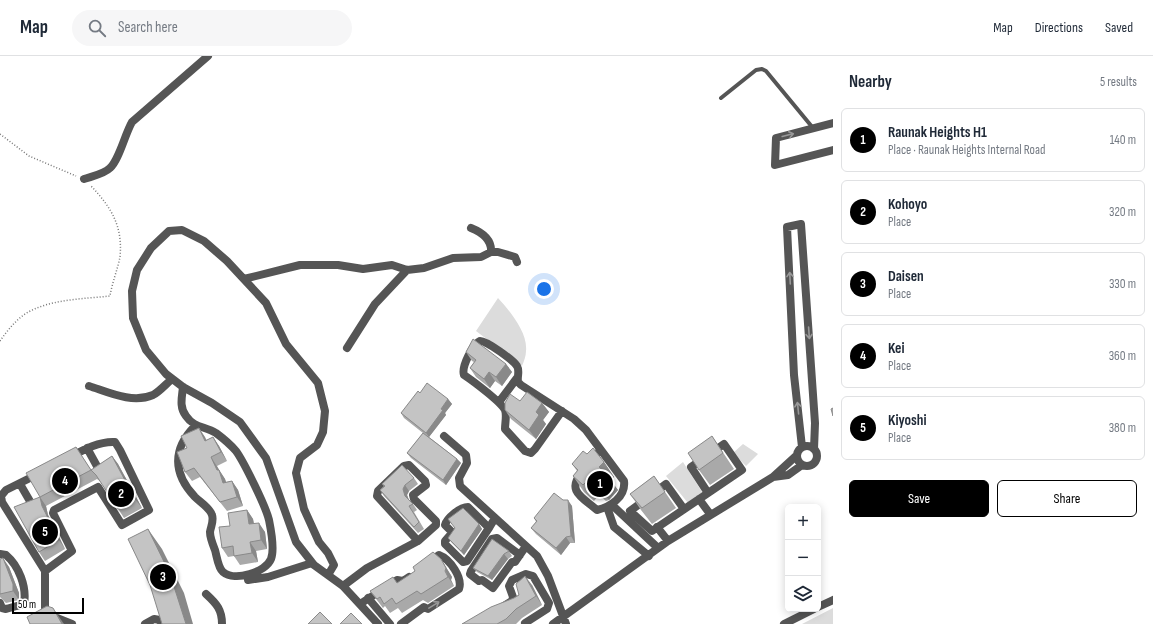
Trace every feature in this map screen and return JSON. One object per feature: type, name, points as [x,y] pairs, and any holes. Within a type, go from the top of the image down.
[{"type":"street","points":[[84,179],[104,172],[111,167],[117,159],[125,134],[132,122],[208,56]]},
{"type":"street","points":[[833,123],[776,138],[775,165],[833,150]]},
{"type":"street","points":[[553,624],[564,621],[668,541],[772,477],[796,456],[802,447],[794,375],[787,227],[801,224],[815,423],[814,449],[817,455],[816,461],[811,466],[802,465],[788,475],[772,477]]},
{"type":"street","points":[[471,228],[480,232],[488,239],[491,246],[491,252]]},
{"type":"street","points":[[328,576],[334,566],[318,542],[304,509],[296,473],[300,458],[317,445],[323,432],[325,411],[318,383],[286,344],[266,303],[244,279],[204,241],[182,230],[169,232],[151,248],[137,270],[132,291],[133,318],[146,350],[172,379],[240,422],[266,458],[296,542],[312,563],[328,576],[344,586],[378,624]]},
{"type":"street","points":[[244,279],[300,265],[338,265],[363,269],[392,265],[407,270],[424,268],[453,258],[481,256],[491,252],[498,252],[515,257],[518,262]]},
{"type":"street","points":[[347,348],[375,304],[407,270]]},
{"type":"street","points":[[499,402],[517,378],[519,371],[516,365],[486,342],[480,341],[475,344],[463,369],[464,375],[491,398],[499,402],[505,411],[505,429],[528,452],[535,449],[562,411]]},
{"type":"street","points":[[517,378],[521,385],[562,411],[592,436],[600,450],[624,481],[623,492],[609,506],[597,510],[577,493],[574,485],[576,479],[600,450]]},
{"type":"street","points":[[89,386],[127,398],[144,397],[153,394],[172,379]]},
{"type":"street","points":[[183,387],[180,403],[185,415],[195,426],[208,427],[226,440],[237,452],[269,519],[272,558],[266,566],[252,574],[232,576],[223,572],[219,565],[210,533],[213,522],[212,513],[184,483],[177,459],[179,447],[186,435],[195,426]]},
{"type":"street","points":[[444,436],[466,455],[467,463],[459,478],[460,486],[537,556],[548,576],[564,621]]},
{"type":"street","points":[[45,571],[72,551],[53,514],[54,510],[98,487],[122,525],[149,510],[120,450],[114,442],[108,442],[87,448],[60,462]]},
{"type":"street","points":[[684,509],[666,484],[630,511],[652,531],[742,470],[724,444],[691,466],[708,493]]},
{"type":"street","points":[[802,447],[808,446],[814,449]]},
{"type":"street","points":[[87,448],[98,468]]},
{"type":"street","points":[[796,456],[802,465]]},
{"type":"street","points":[[344,586],[367,568],[418,541],[436,526],[436,521],[414,499],[414,495],[426,485],[425,481],[409,465],[404,466],[378,491],[377,496],[418,541]]},
{"type":"street","points":[[47,469],[6,490],[1,496],[2,502],[45,571],[42,622],[57,618],[72,624]]},
{"type":"street","points":[[20,484],[31,503]]},
{"type":"street","points":[[699,499],[710,514]]},
{"type":"street","points":[[609,506],[658,548]]},
{"type":"street","points":[[609,506],[614,528],[649,556]]},
{"type":"street","points":[[8,512],[17,507]]},
{"type":"street","points":[[489,528],[468,507],[464,507],[446,522],[445,525],[451,531],[451,534],[445,541],[445,544],[463,562],[467,561],[489,528],[495,518]]},
{"type":"street","points":[[658,527],[668,541]]},
{"type":"street","points":[[520,555],[497,538],[492,539],[470,574],[493,588],[512,562],[515,562],[520,555],[526,546]]},
{"type":"street","points":[[0,554],[6,555],[16,567],[23,584],[25,599],[24,604],[6,609],[2,608],[0,603]]},
{"type":"street","points":[[360,604],[397,580],[403,581],[439,555],[444,557],[459,575],[459,590],[428,609],[424,607],[402,624]]},
{"type":"street","points":[[248,580],[268,577],[312,563]]},
{"type":"street","points":[[499,609],[512,601],[513,597],[509,586],[512,580],[526,574],[533,576],[549,603],[547,609],[525,623]]},
{"type":"street","points":[[206,594],[217,604],[222,614],[222,624]]},
{"type":"street","points":[[368,598],[390,624]]},
{"type":"street","points":[[821,606],[833,600]]},
{"type":"street","points":[[784,624],[808,612]]},
{"type":"street","points":[[144,624],[154,619],[160,620],[161,624]]},
{"type":"lane","points":[[721,98],[756,70],[762,69],[766,71],[813,129]]},
{"type":"path","points":[[0,134],[29,156],[84,179],[106,202],[117,220],[120,258],[110,296],[51,304],[26,314],[9,329],[0,341]]},
{"type":"shaded area","points":[[498,298],[513,316],[524,337],[526,353],[522,366],[476,331]]},
{"type":"shaded area","points":[[743,444],[758,454],[746,466],[733,453]]},
{"type":"shaded area","points":[[683,462],[702,492],[688,503],[666,476]]},
{"type":"shaded area","points":[[833,608],[833,624],[802,624]]},
{"type":"building","points":[[473,339],[506,364],[496,377],[489,372],[484,379],[470,368],[476,360],[466,352]]},
{"type":"building","points":[[427,383],[448,399],[441,409],[443,410],[426,433],[401,413],[418,391],[420,393]]},
{"type":"building","points":[[527,392],[542,403],[536,412],[539,415],[529,430],[505,410],[505,403],[510,394],[520,401]]},
{"type":"building","points":[[199,428],[205,441],[213,437],[221,452],[211,457],[217,470],[219,470],[223,483],[232,481],[237,497],[220,502],[194,468],[185,472],[177,452],[187,448],[181,436]]},
{"type":"building","points":[[423,433],[457,459],[443,480],[407,453]]},
{"type":"building","points":[[712,436],[723,453],[699,470],[688,453]]},
{"type":"building","points":[[76,447],[91,470],[40,497],[26,473]]},
{"type":"building","points":[[593,448],[604,462],[599,467],[607,474],[598,485],[595,486],[588,480],[583,485],[573,476],[578,470],[572,464],[583,451],[587,454]]},
{"type":"building","points":[[112,456],[135,499],[118,509],[96,475],[91,470]]},
{"type":"building","points":[[402,465],[414,478],[405,485],[403,489],[405,496],[413,504],[409,506],[419,522],[414,527],[380,490],[385,486],[382,484]]},
{"type":"building","points":[[654,476],[665,492],[642,508],[630,494]]},
{"type":"building","points":[[554,493],[563,500],[568,500],[571,536],[566,537],[556,548],[531,528],[537,521],[534,518]]},
{"type":"building","points":[[40,497],[42,506],[59,540],[39,552],[14,507]]},
{"type":"building","points":[[463,508],[479,524],[461,551],[448,538],[455,528],[448,519]]},
{"type":"building","points":[[247,510],[249,524],[259,523],[261,540],[250,542],[252,553],[234,556],[233,546],[222,548],[219,527],[230,526],[228,513]]},
{"type":"building","points":[[148,529],[170,574],[186,624],[162,624],[150,585],[128,539]]},
{"type":"building","points":[[492,539],[509,551],[504,554],[488,576],[473,568]]},
{"type":"building","points":[[433,552],[441,559],[446,568],[445,571],[448,577],[421,594],[417,591],[396,604],[392,598],[384,604],[380,597],[377,599],[370,591],[393,577],[397,583],[415,571],[413,567]]},
{"type":"building","points":[[3,558],[13,584],[13,591],[0,594],[0,559]]},
{"type":"building","points":[[525,576],[536,596],[516,609],[506,619],[497,624],[462,624],[491,607],[519,595],[516,584]]},
{"type":"building","points":[[47,606],[53,608],[62,624],[30,624],[27,617]]},
{"type":"building","points":[[320,612],[332,624],[308,624]]},
{"type":"building","points":[[351,613],[362,624],[340,624]]},
{"type":"place","name":"Kei","points":[[65,481]]},
{"type":"place","name":"Raunak Heights H1","points":[[600,484]]},
{"type":"place","name":"Kohoyo","points":[[121,494]]},
{"type":"place","name":"Kiyoshi","points":[[45,532]]},
{"type":"place","name":"Daisen","points":[[163,577]]}]
